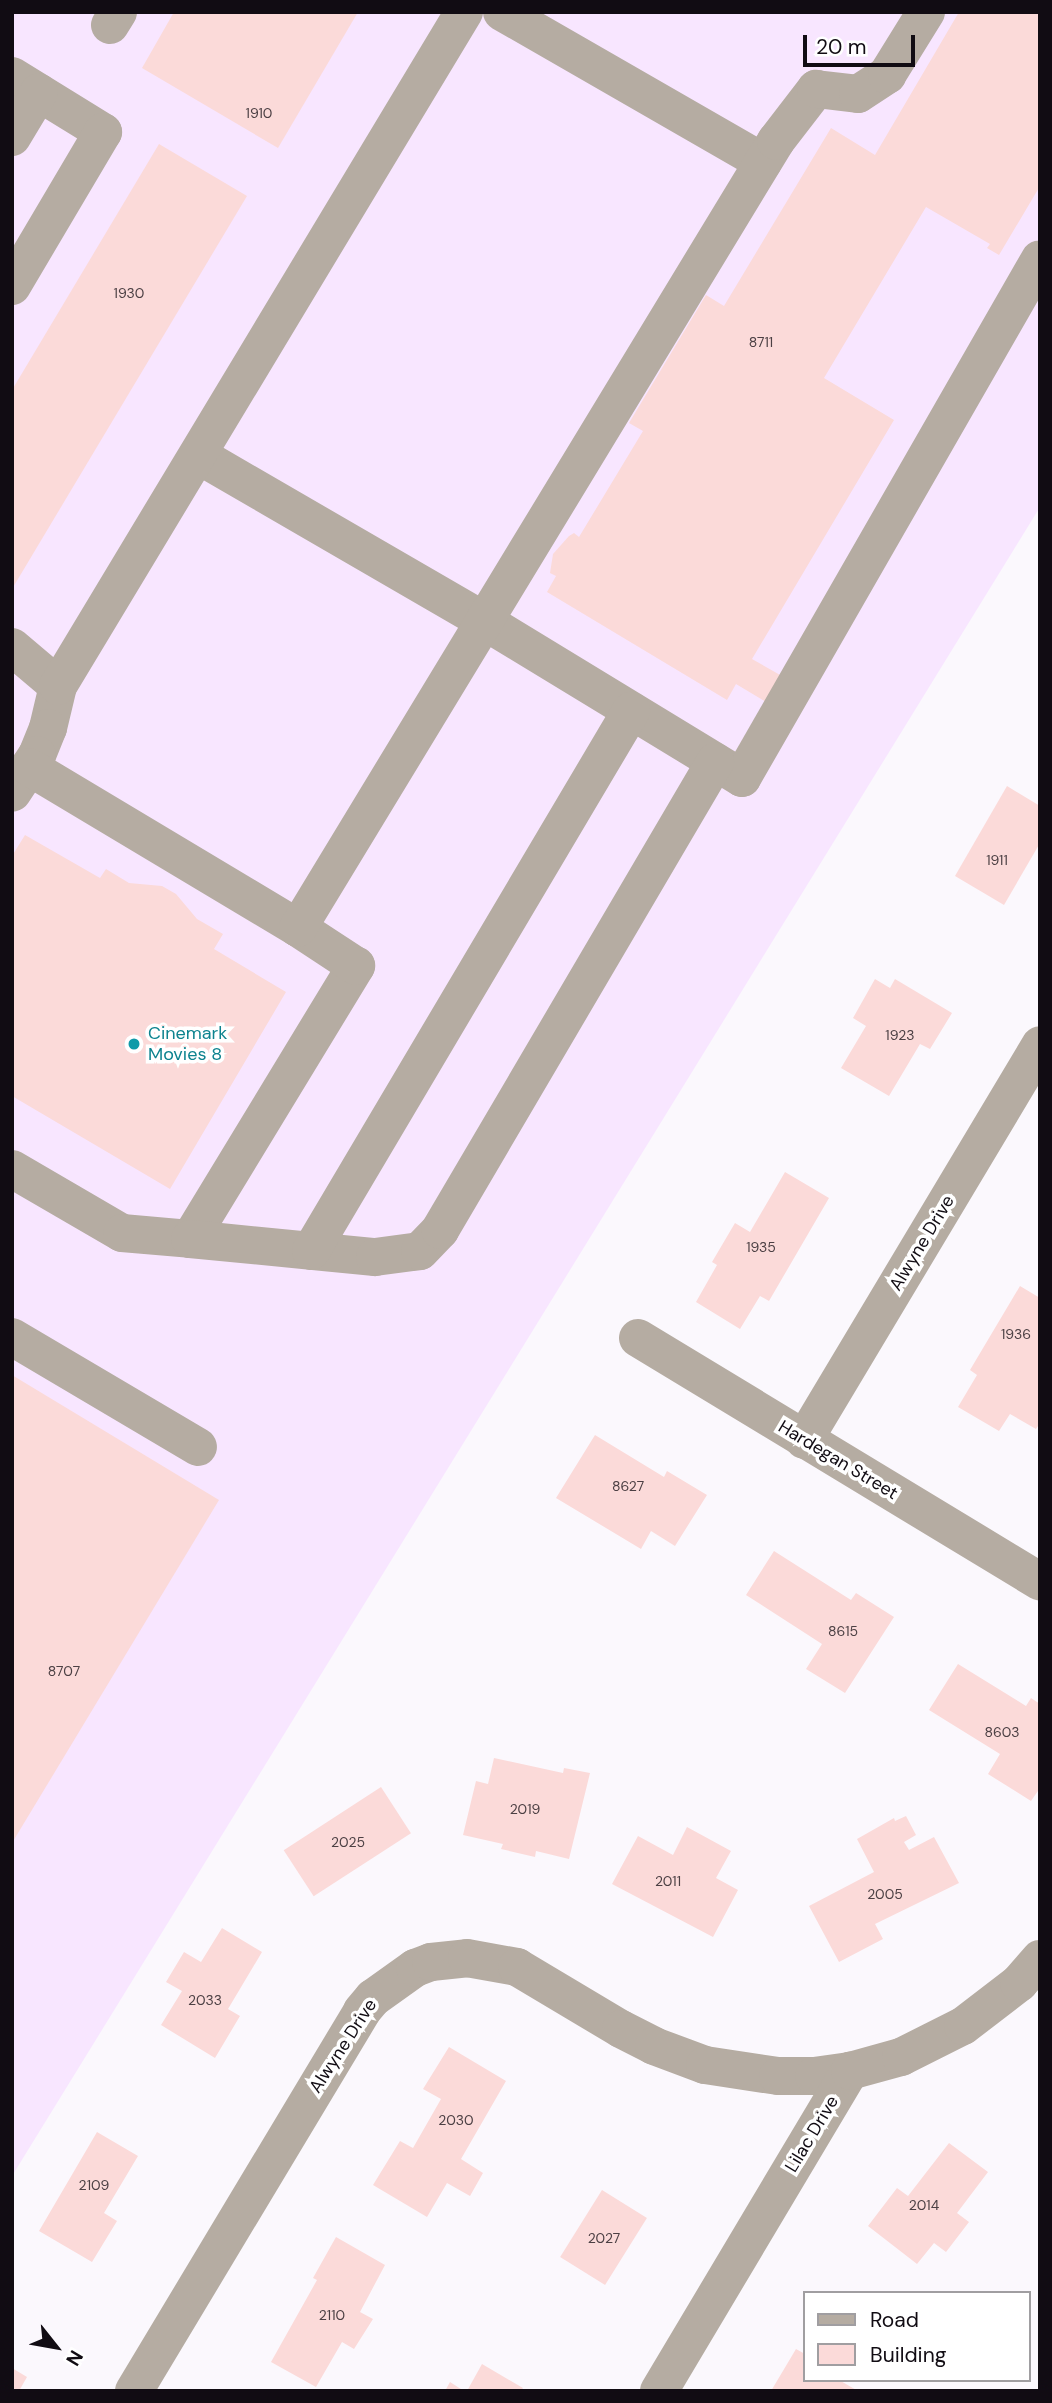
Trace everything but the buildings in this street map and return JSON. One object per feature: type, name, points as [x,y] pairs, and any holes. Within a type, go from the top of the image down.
[{"type":"street","points":[[190,1239],[356,966],[298,928],[21,780],[48,728],[58,686],[464,12]]},
{"type":"street","points":[[502,12],[763,162]]},
{"type":"street","points":[[298,928],[763,162],[816,89],[858,94],[887,75],[926,12]]},
{"type":"street","points":[[12,137],[26,84],[103,132],[12,286]]},
{"type":"street","points":[[198,455],[484,621],[742,778],[1040,258]]},
{"type":"street","points":[[12,648],[58,686]]},
{"type":"street","points":[[311,1251],[631,711]]},
{"type":"street","points":[[12,1169],[122,1233],[375,1257],[420,1251],[440,1230],[715,762]]},
{"type":"street","name":"Alwyne Drive","points":[[804,1440],[1040,1045]]},
{"type":"street","points":[[12,1336],[198,1447]]},
{"type":"street","name":"Hardegan Street","points":[[638,1338],[1040,1581]]},
{"type":"street","name":"Alwyne Drive","points":[[134,2391],[362,2011],[382,1990],[415,1968],[467,1958],[517,1967],[621,2029],[669,2052],[705,2065],[778,2076],[850,2071]]},
{"type":"street","points":[[850,2071],[901,2057],[963,2026],[1019,1983],[1040,1959]]},
{"type":"street","name":"Lilac Drive","points":[[659,2391],[850,2071]]},
{"type":"shaded area","points":[[12,12],[1040,12],[1040,507],[12,2176]]},
{"type":"place","name":"Cinemark Movies 8","points":[[134,1044]]}]
